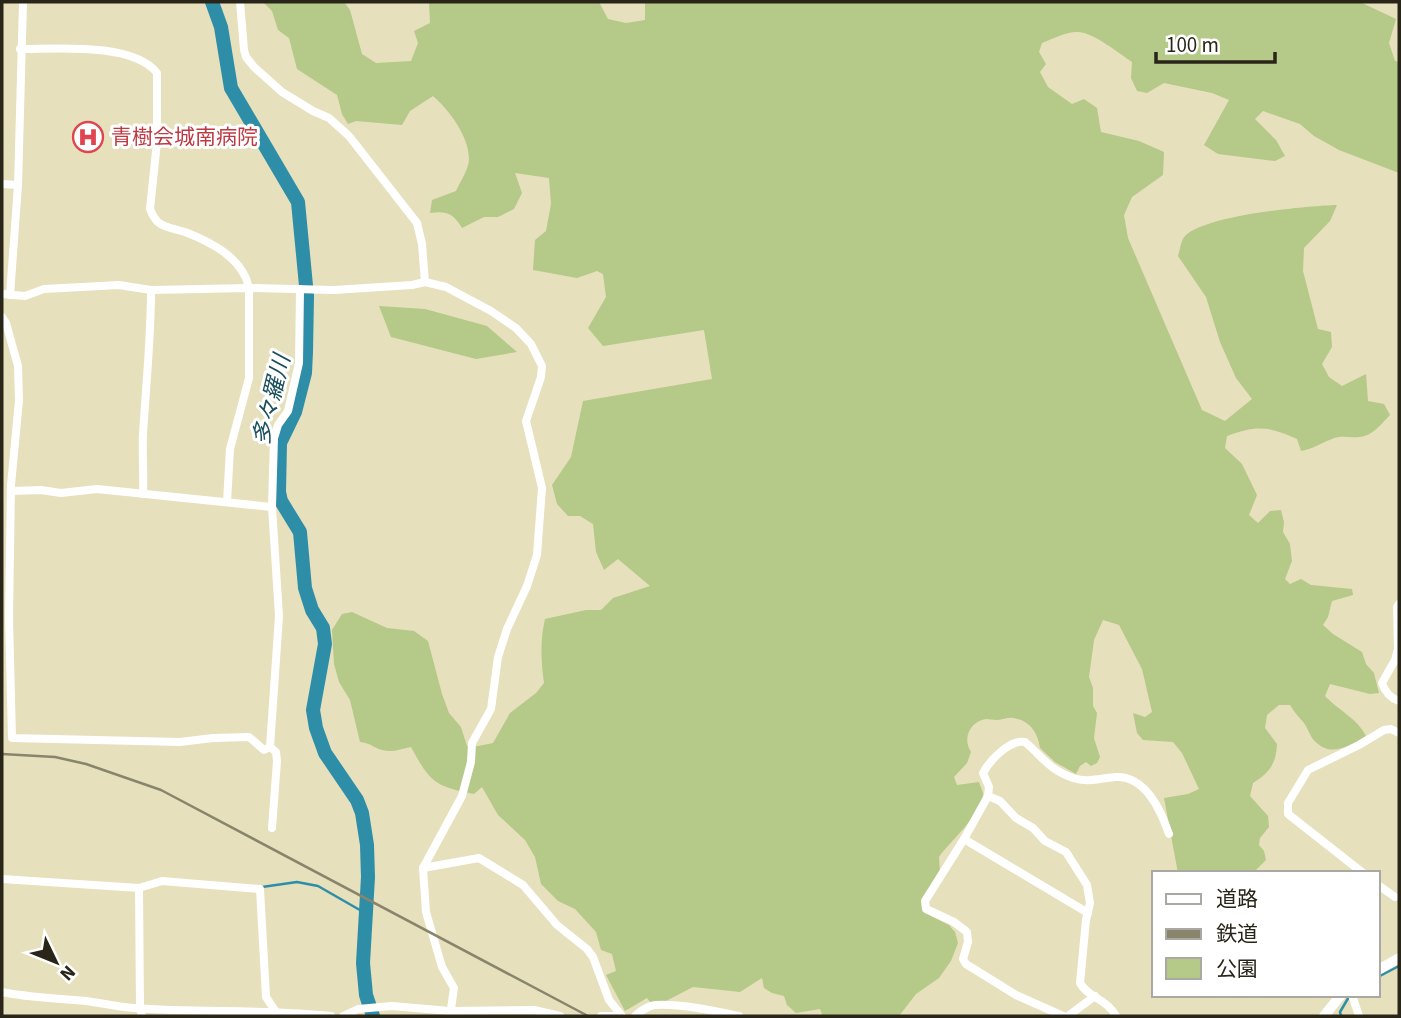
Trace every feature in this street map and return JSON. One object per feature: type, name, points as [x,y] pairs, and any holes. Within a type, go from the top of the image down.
[{"type":"main road","points":[[1380,969],[1399,958]]},
{"type":"main road","points":[[1324,1016],[1338,997]]},
{"type":"street","points":[[23,2],[18,185],[6,294],[25,296],[44,289],[120,285],[150,290],[334,290],[425,282],[446,286],[516,328],[531,344],[542,366],[541,377],[526,421],[542,488],[537,555],[498,657],[491,709],[472,743],[471,762],[462,796],[423,868],[426,912],[442,967],[454,988],[450,1014]]},
{"type":"street","points":[[240,2],[244,50],[254,67],[282,92],[329,118],[349,136],[418,223],[425,282]]},
{"type":"street","points":[[20,49],[88,49],[115,52],[127,55],[157,73],[157,142],[150,200],[153,217],[166,227],[183,231],[226,253],[248,280],[250,288],[249,378],[230,449],[227,502]]},
{"type":"street","points":[[2,184],[18,185]]},
{"type":"street","points":[[270,747],[279,615],[272,507],[274,438],[278,425],[288,411],[299,363],[305,289]]},
{"type":"street","points":[[143,494],[143,438],[151,333],[150,290]]},
{"type":"street","points":[[2,317],[18,366],[19,400],[8,487],[5,617],[12,738],[180,742],[249,737],[264,750],[270,747]]},
{"type":"street","points":[[8,487],[61,494],[97,489],[272,507]]},
{"type":"street","points":[[1399,604],[1398,649],[1382,683],[1385,691],[1399,701]]},
{"type":"street","points":[[1360,871],[1288,814],[1289,803],[1308,770],[1384,730],[1399,733]]},
{"type":"street","points":[[1063,1016],[1016,995],[966,964],[963,959],[968,942],[967,932],[954,922],[926,909],[924,905],[988,796],[985,769],[1013,743],[1021,741],[1029,745],[1050,767],[1072,778],[1091,781],[1118,777],[1134,783],[1147,792],[1157,804],[1169,834]]},
{"type":"street","points":[[270,747],[276,752],[277,761],[272,828]]},
{"type":"street","points":[[988,796],[1000,801],[1045,841],[1066,852],[1089,889],[1080,983],[1086,991],[1102,999],[1116,1016]]},
{"type":"street","points":[[964,839],[1088,913]]},
{"type":"street","points":[[423,868],[473,857],[508,875],[531,893],[557,925],[587,949],[593,957],[609,1000],[621,1016]]},
{"type":"street","points":[[2,879],[139,888],[162,881],[260,889],[266,997],[276,1012]]},
{"type":"street","points":[[1380,886],[1395,897]]},
{"type":"street","points":[[139,888],[141,1012]]},
{"type":"street","points":[[2,992],[29,998],[87,1001],[141,1012],[276,1012],[331,1016]]},
{"type":"street","points":[[1068,1016],[1096,996]]},
{"type":"street","points":[[1353,997],[1359,1016]]},
{"type":"street","points":[[609,1000],[603,1015],[621,1016]]},
{"type":"street","points":[[635,1016],[654,1005],[739,1016]]},
{"type":"street","points":[[343,1016],[366,1007],[450,1014],[534,1010],[560,1016]]},
{"type":"green space","points":[[263,2],[344,2],[350,10],[362,54],[376,63],[411,61],[418,43],[414,31],[430,23],[429,2],[599,2],[608,19],[626,23],[645,20],[645,2],[1360,2],[1396,19],[1389,43],[1395,61],[1399,62],[1399,173],[1339,150],[1314,136],[1300,124],[1263,111],[1255,119],[1276,140],[1285,156],[1275,161],[1218,154],[1204,145],[1229,100],[1212,93],[1164,83],[1147,93],[1137,91],[1131,78],[1132,62],[1107,44],[1085,33],[1074,32],[1055,37],[1042,43],[1039,52],[1046,64],[1040,72],[1048,87],[1072,104],[1084,99],[1097,108],[1101,132],[1139,141],[1164,152],[1163,175],[1132,197],[1124,215],[1128,238],[1202,410],[1225,421],[1252,399],[1236,378],[1220,342],[1206,297],[1178,256],[1185,236],[1213,222],[1234,217],[1337,205],[1330,221],[1304,248],[1303,271],[1318,329],[1331,332],[1332,347],[1322,364],[1329,377],[1342,386],[1366,374],[1368,401],[1384,404],[1390,415],[1368,434],[1335,438],[1301,451],[1297,439],[1262,428],[1227,436],[1225,448],[1242,464],[1257,495],[1249,515],[1258,523],[1270,511],[1281,510],[1283,532],[1290,544],[1292,561],[1285,579],[1290,584],[1301,579],[1311,585],[1352,589],[1353,595],[1332,601],[1323,625],[1362,652],[1366,664],[1374,673],[1379,693],[1370,694],[1330,684],[1325,696],[1358,725],[1366,736],[1345,747],[1325,748],[1312,738],[1290,705],[1279,705],[1267,715],[1265,728],[1277,744],[1275,757],[1268,771],[1253,783],[1250,796],[1268,816],[1269,827],[1260,838],[1259,845],[1266,860],[1255,871],[1178,871],[1164,798],[1188,794],[1199,789],[1182,753],[1173,742],[1143,740],[1137,733],[1133,713],[1145,717],[1152,712],[1142,669],[1119,625],[1103,620],[1094,640],[1089,677],[1093,688],[1093,706],[1097,713],[1094,738],[1100,757],[1097,763],[1091,766],[1086,762],[1076,774],[1055,762],[1040,748],[1032,728],[1019,719],[980,720],[969,731],[967,742],[971,752],[967,763],[954,777],[957,785],[979,782],[983,793],[982,801],[972,818],[939,857],[940,872],[924,900],[931,916],[949,925],[955,932],[958,943],[951,961],[939,978],[916,994],[899,1016],[819,1016],[822,1014],[820,1009],[796,1013],[787,1005],[784,996],[764,988],[762,978],[740,992],[693,987],[666,1001],[651,1003],[647,998],[625,1011],[606,975],[616,971],[612,954],[601,950],[596,932],[575,909],[558,901],[541,884],[535,857],[525,840],[498,815],[482,787],[474,794],[441,785],[423,768],[411,747],[386,751],[360,742],[350,700],[339,682],[334,664],[332,630],[342,614],[352,612],[387,628],[414,631],[428,641],[449,713],[461,727],[467,746],[493,743],[510,713],[536,693],[544,683],[542,635],[545,619],[586,610],[601,610],[613,598],[650,586],[618,559],[604,570],[596,552],[593,524],[580,516],[568,516],[557,504],[552,485],[571,457],[583,401],[712,379],[704,330],[603,346],[588,328],[606,297],[603,274],[597,271],[577,278],[533,270],[535,240],[546,231],[551,204],[549,178],[515,173],[522,193],[514,209],[498,217],[484,217],[462,228],[449,214],[430,213],[432,200],[456,191],[469,163],[466,141],[451,116],[433,96],[410,111],[402,125],[356,121],[348,124],[337,95],[297,69],[289,38],[278,30],[272,11]]},
{"type":"green space","points":[[379,306],[425,309],[487,326],[517,352],[476,359],[391,337]]},
{"type":"waterway","name":"多々羅川","points":[[212,2],[221,27],[231,88],[298,202],[307,296],[305,373],[295,412],[280,443],[279,492],[281,501],[300,532],[305,588],[312,610],[323,628],[325,644],[313,710],[316,728],[325,753],[357,800],[362,813],[368,877],[363,963],[366,995],[373,1016]]},
{"type":"waterway","points":[[262,887],[297,882],[318,886],[365,913]]},
{"type":"waterway","points":[[1380,976],[1399,966]]},
{"type":"waterway","points":[[1341,1016],[1340,1012],[1349,997]]},
{"type":"railway","points":[[2,754],[55,757],[86,764],[161,790],[588,1016]]},
{"type":"place","name":"青樹会城南病院","points":[[88,137]]}]
